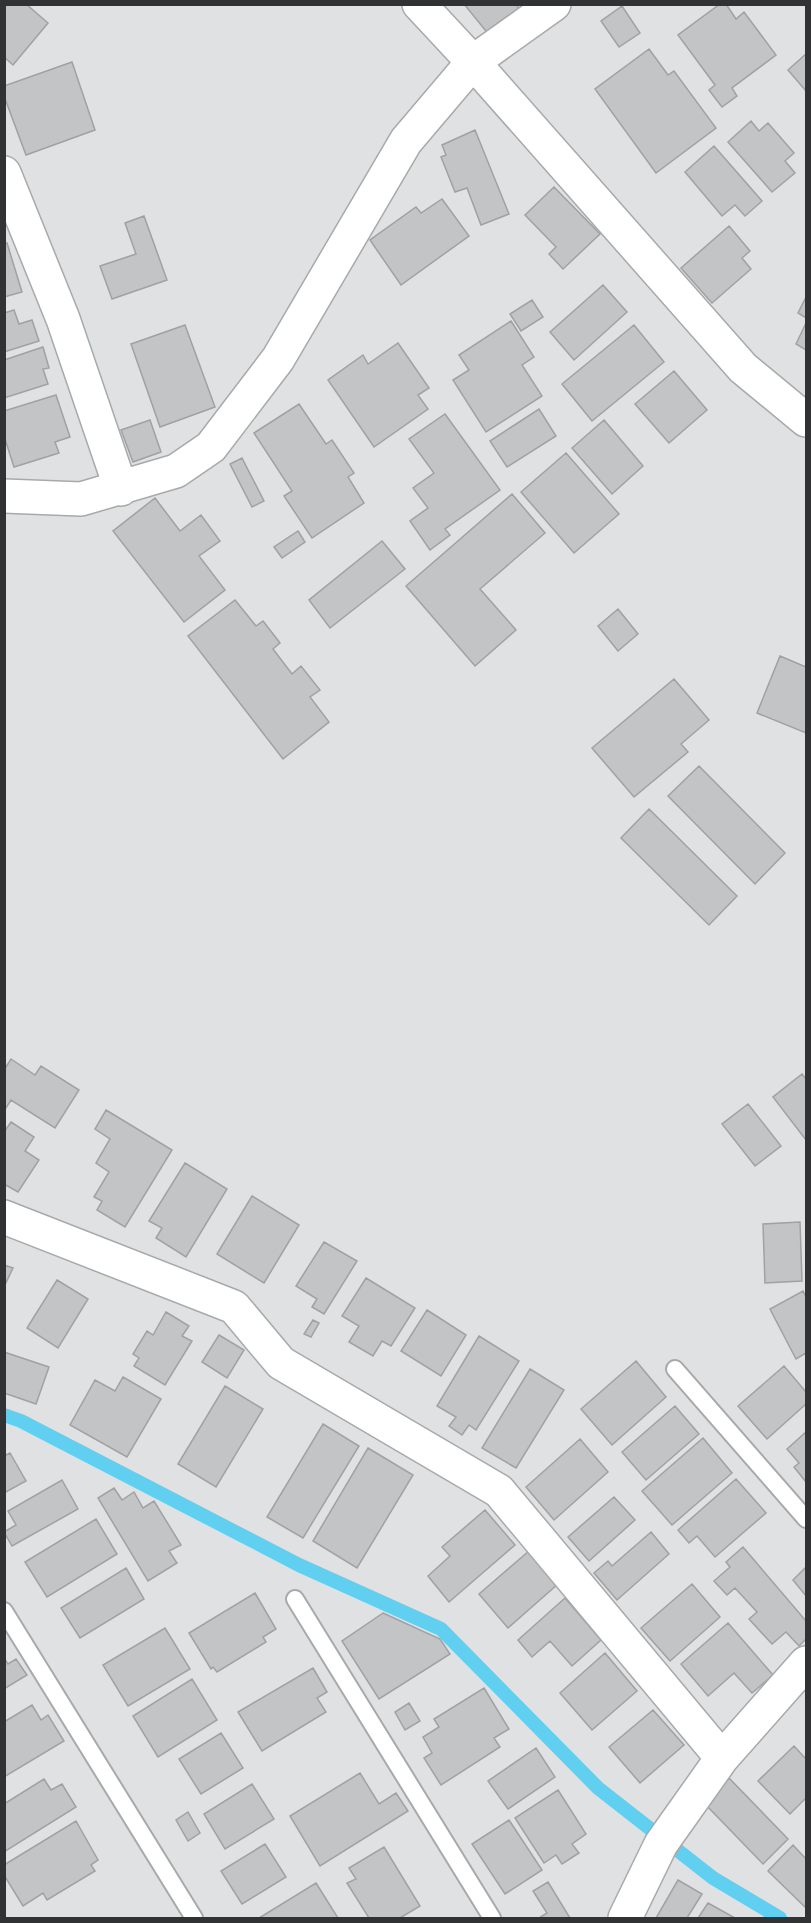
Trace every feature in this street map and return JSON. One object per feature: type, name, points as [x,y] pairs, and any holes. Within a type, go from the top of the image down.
[{"type":"street","points":[[419,4],[743,368],[807,420]]},
{"type":"street","points":[[4,496],[81,499],[176,471],[211,447],[278,359],[406,141],[473,62],[554,4]]},
{"type":"street","points":[[4,174],[63,319],[121,489]]},
{"type":"street","points":[[4,1217],[234,1307],[280,1364],[499,1491],[722,1758]]},
{"type":"street","points":[[625,1918],[661,1844],[722,1758],[807,1663]]},
{"type":"lane","points":[[675,1369],[807,1519]]},
{"type":"lane","points":[[295,1599],[492,1918]]},
{"type":"lane","points":[[4,1611],[194,1918]]},
{"type":"building","points":[[4,4],[26,4],[48,23],[13,65],[4,57]]},
{"type":"building","points":[[464,4],[516,4],[520,10],[490,36]]},
{"type":"building","points":[[720,4],[726,4],[736,19],[744,12],[776,55],[732,88],[737,96],[722,107],[709,90],[715,85],[678,35]]},
{"type":"building","points":[[622,6],[640,33],[619,47],[601,21]]},
{"type":"building","points":[[649,49],[668,75],[674,71],[716,128],[656,173],[595,89]]},
{"type":"building","points":[[806,54],[806,91],[788,70]]},
{"type":"building","points":[[72,62],[95,130],[26,155],[4,96],[4,86]]},
{"type":"building","points":[[751,121],[759,131],[768,123],[794,153],[785,161],[795,173],[772,192],[728,142]]},
{"type":"building","points":[[475,130],[509,214],[481,225],[467,188],[455,192],[441,157],[446,155],[442,145]]},
{"type":"building","points":[[714,146],[762,201],[745,216],[735,205],[722,216],[685,172]]},
{"type":"building","points":[[554,187],[600,234],[563,269],[549,254],[556,247],[525,215]]},
{"type":"building","points":[[442,199],[469,236],[401,285],[370,240],[416,207],[421,213]]},
{"type":"building","points":[[144,216],[167,280],[112,299],[100,266],[136,254],[125,223]]},
{"type":"building","points":[[729,226],[750,251],[742,258],[751,269],[712,303],[681,268]]},
{"type":"building","points":[[7,243],[22,292],[4,297],[4,244]]},
{"type":"building","points":[[603,285],[627,312],[574,360],[550,332]]},
{"type":"building","points":[[806,297],[806,318],[798,313]]},
{"type":"building","points":[[532,300],[543,317],[521,331],[510,314]]},
{"type":"building","points":[[14,310],[19,324],[32,320],[39,341],[4,352],[4,313]]},
{"type":"building","points":[[511,321],[534,357],[522,365],[542,396],[486,432],[453,380],[469,370],[459,355]]},
{"type":"building","points":[[806,323],[806,350],[796,344]]},
{"type":"building","points":[[185,325],[215,407],[160,427],[131,344]]},
{"type":"building","points":[[634,325],[664,362],[592,421],[562,384]]},
{"type":"building","points":[[398,343],[429,388],[418,395],[428,409],[374,447],[328,380],[363,355],[368,364]]},
{"type":"building","points":[[43,347],[49,368],[43,369],[48,384],[4,398],[4,360]]},
{"type":"building","points":[[674,371],[707,410],[669,443],[635,404]]},
{"type":"building","points":[[56,395],[70,437],[55,442],[59,453],[14,467],[4,436],[4,411]]},
{"type":"building","points":[[299,404],[326,444],[332,440],[354,473],[348,477],[364,503],[312,538],[284,496],[292,491],[254,433]]},
{"type":"building","points":[[539,409],[556,436],[507,467],[490,441]]},
{"type":"building","points":[[445,414],[500,490],[445,529],[450,535],[430,550],[410,521],[428,508],[413,488],[434,473],[409,439]]},
{"type":"building","points":[[150,420],[161,452],[133,462],[121,430]]},
{"type":"building","points":[[604,420],[643,466],[612,494],[572,448]]},
{"type":"building","points":[[566,453],[619,514],[574,553],[521,492]]},
{"type":"building","points":[[242,458],[264,501],[252,507],[230,464]]},
{"type":"building","points":[[512,494],[545,533],[480,589],[516,630],[475,666],[406,586]]},
{"type":"building","points":[[155,498],[180,531],[201,515],[220,541],[199,556],[225,590],[184,622],[113,531]]},
{"type":"building","points":[[298,531],[305,542],[282,558],[274,547]]},
{"type":"building","points":[[382,541],[405,569],[330,628],[309,600]]},
{"type":"building","points":[[235,600],[256,626],[263,621],[280,643],[273,649],[292,674],[301,666],[320,690],[310,697],[329,722],[283,759],[188,636]]},
{"type":"building","points":[[618,609],[638,634],[618,651],[598,626]]},
{"type":"building","points":[[780,656],[806,667],[806,733],[757,713]]},
{"type":"building","points":[[674,679],[709,720],[681,744],[688,752],[634,797],[592,748]]},
{"type":"building","points":[[699,766],[785,853],[755,884],[668,796]]},
{"type":"building","points":[[649,809],[737,896],[709,925],[621,838]]},
{"type":"building","points":[[11,1059],[35,1075],[41,1066],[79,1090],[55,1128],[11,1100],[4,1111],[4,1070]]},
{"type":"building","points":[[802,1074],[806,1079],[806,1140],[773,1097]]},
{"type":"building","points":[[748,1104],[781,1146],[755,1166],[722,1124]]},
{"type":"building","points":[[106,1110],[172,1150],[125,1227],[97,1210],[102,1201],[94,1197],[109,1172],[96,1163],[110,1139],[95,1129]]},
{"type":"building","points":[[11,1122],[34,1137],[25,1151],[39,1160],[18,1192],[4,1184],[4,1132]]},
{"type":"building","points":[[185,1163],[227,1189],[186,1257],[156,1238],[162,1228],[149,1221]]},
{"type":"building","points":[[252,1196],[299,1225],[264,1283],[217,1254]]},
{"type":"building","points":[[800,1222],[802,1281],[765,1283],[763,1224]]},
{"type":"building","points":[[324,1242],[357,1261],[324,1314],[312,1307],[317,1299],[296,1286]]},
{"type":"building","points":[[4,1265],[13,1268],[4,1287]]},
{"type":"building","points":[[366,1278],[415,1308],[391,1346],[382,1341],[373,1356],[349,1342],[359,1326],[342,1316]]},
{"type":"building","points":[[57,1280],[88,1299],[58,1348],[27,1328]]},
{"type":"building","points":[[803,1291],[806,1297],[806,1353],[796,1359],[770,1309]]},
{"type":"building","points":[[427,1310],[466,1335],[441,1376],[401,1351]]},
{"type":"building","points":[[166,1312],[189,1326],[182,1336],[192,1341],[165,1385],[134,1366],[139,1358],[133,1354],[147,1331],[153,1335]]},
{"type":"building","points":[[313,1320],[319,1323],[311,1337],[304,1334]]},
{"type":"building","points":[[219,1335],[244,1350],[227,1378],[202,1362]]},
{"type":"building","points":[[479,1336],[519,1361],[476,1430],[469,1425],[462,1435],[449,1426],[456,1417],[437,1406]]},
{"type":"building","points":[[4,1352],[49,1367],[36,1404],[4,1393]]},
{"type":"building","points":[[636,1361],[666,1397],[612,1445],[581,1409]]},
{"type":"building","points":[[784,1366],[806,1392],[806,1404],[767,1439],[738,1406]]},
{"type":"building","points":[[530,1369],[564,1390],[516,1468],[482,1448]]},
{"type":"building","points":[[123,1377],[161,1399],[127,1457],[70,1425],[95,1380],[115,1391]]},
{"type":"building","points":[[225,1386],[263,1409],[216,1487],[178,1464]]},
{"type":"building","points":[[675,1406],[699,1434],[646,1480],[622,1452]]},
{"type":"building","points":[[323,1424],[359,1446],[303,1538],[267,1517]]},
{"type":"building","points":[[806,1432],[806,1482],[794,1467],[799,1463],[787,1449]]},
{"type":"building","points":[[703,1438],[732,1473],[672,1525],[642,1491]]},
{"type":"building","points":[[580,1439],[608,1472],[554,1520],[526,1487]]},
{"type":"building","points":[[368,1448],[413,1475],[357,1568],[313,1541]]},
{"type":"building","points":[[10,1453],[26,1481],[4,1493],[4,1456]]},
{"type":"building","points":[[736,1479],[766,1513],[715,1557],[697,1536],[689,1543],[678,1530]]},
{"type":"building","points":[[62,1480],[78,1509],[12,1546],[4,1532],[16,1525],[8,1511]]},
{"type":"building","points":[[114,1488],[122,1500],[134,1492],[143,1508],[154,1501],[181,1545],[169,1551],[177,1563],[148,1581],[98,1498]]},
{"type":"building","points":[[614,1497],[635,1520],[589,1561],[568,1537]]},
{"type":"building","points":[[485,1510],[515,1545],[449,1602],[428,1576],[450,1556],[442,1547]]},
{"type":"building","points":[[96,1519],[117,1554],[47,1597],[25,1562]]},
{"type":"building","points":[[651,1532],[669,1554],[617,1600],[594,1573],[608,1561],[612,1566]]},
{"type":"building","points":[[743,1547],[806,1621],[806,1639],[799,1646],[786,1632],[772,1644],[749,1619],[757,1612],[735,1588],[727,1595],[714,1581],[730,1567],[726,1562]]},
{"type":"building","points":[[529,1551],[558,1584],[508,1628],[479,1594]]},
{"type":"building","points":[[806,1567],[806,1596],[793,1580]]},
{"type":"building","points":[[126,1568],[144,1599],[80,1638],[61,1608]]},
{"type":"building","points":[[692,1584],[720,1617],[670,1661],[641,1628]]},
{"type":"building","points":[[255,1593],[276,1629],[263,1637],[266,1642],[217,1672],[213,1667],[211,1669],[189,1633]]},
{"type":"building","points":[[565,1598],[601,1640],[572,1666],[550,1641],[532,1657],[518,1640]]},
{"type":"building","points":[[383,1613],[440,1639],[450,1654],[379,1699],[342,1641]]},
{"type":"building","points":[[728,1623],[773,1675],[752,1693],[734,1673],[708,1696],[681,1664]]},
{"type":"building","points":[[165,1628],[190,1669],[128,1706],[103,1665]]},
{"type":"building","points":[[605,1653],[637,1691],[592,1730],[560,1693]]},
{"type":"building","points":[[4,1658],[8,1664],[16,1659],[27,1675],[4,1689]]},
{"type":"building","points":[[313,1668],[327,1692],[317,1698],[326,1712],[262,1751],[238,1712]]},
{"type":"building","points":[[192,1679],[217,1720],[158,1757],[133,1716]]},
{"type":"building","points":[[484,1688],[509,1729],[494,1738],[500,1747],[441,1785],[424,1758],[432,1753],[423,1737],[439,1727],[434,1719]]},
{"type":"building","points":[[409,1703],[420,1721],[405,1730],[395,1712]]},
{"type":"building","points":[[32,1705],[41,1720],[48,1715],[64,1741],[4,1777],[4,1722]]},
{"type":"building","points":[[653,1710],[684,1745],[640,1783],[609,1747]]},
{"type":"building","points":[[221,1733],[243,1768],[201,1794],[179,1759]]},
{"type":"building","points":[[794,1746],[806,1759],[806,1798],[790,1814],[758,1781]]},
{"type":"building","points":[[536,1748],[555,1777],[508,1809],[488,1781]]},
{"type":"building","points":[[360,1773],[379,1804],[396,1793],[408,1811],[320,1866],[290,1816]]},
{"type":"building","points":[[729,1778],[788,1839],[763,1864],[704,1803]]},
{"type":"building","points":[[44,1779],[51,1790],[62,1784],[76,1807],[4,1852],[4,1804]]},
{"type":"building","points":[[252,1784],[274,1819],[225,1849],[204,1814]]},
{"type":"building","points":[[558,1790],[586,1834],[572,1844],[579,1853],[562,1864],[556,1855],[544,1863],[515,1818]]},
{"type":"building","points":[[188,1812],[200,1833],[188,1841],[176,1820]]},
{"type":"building","points":[[509,1820],[542,1870],[505,1894],[472,1844]]},
{"type":"building","points":[[76,1821],[98,1860],[91,1865],[95,1871],[47,1900],[43,1893],[23,1906],[4,1875],[4,1865]]},
{"type":"building","points":[[265,1844],[286,1877],[242,1904],[221,1871]]},
{"type":"building","points":[[793,1845],[806,1859],[806,1908],[768,1871]]},
{"type":"building","points":[[384,1847],[420,1906],[400,1918],[369,1918],[347,1883],[356,1879],[349,1868]]},
{"type":"building","points":[[678,1880],[702,1894],[687,1918],[656,1918]]},
{"type":"building","points":[[548,1882],[570,1918],[539,1918],[547,1913],[533,1891]]},
{"type":"building","points":[[316,1883],[338,1918],[259,1918]]},
{"type":"building","points":[[708,1903],[735,1918],[698,1918]]},
{"type":"waterway","points":[[4,1415],[21,1421],[299,1565],[441,1629],[598,1788],[713,1878],[780,1918]]}]
